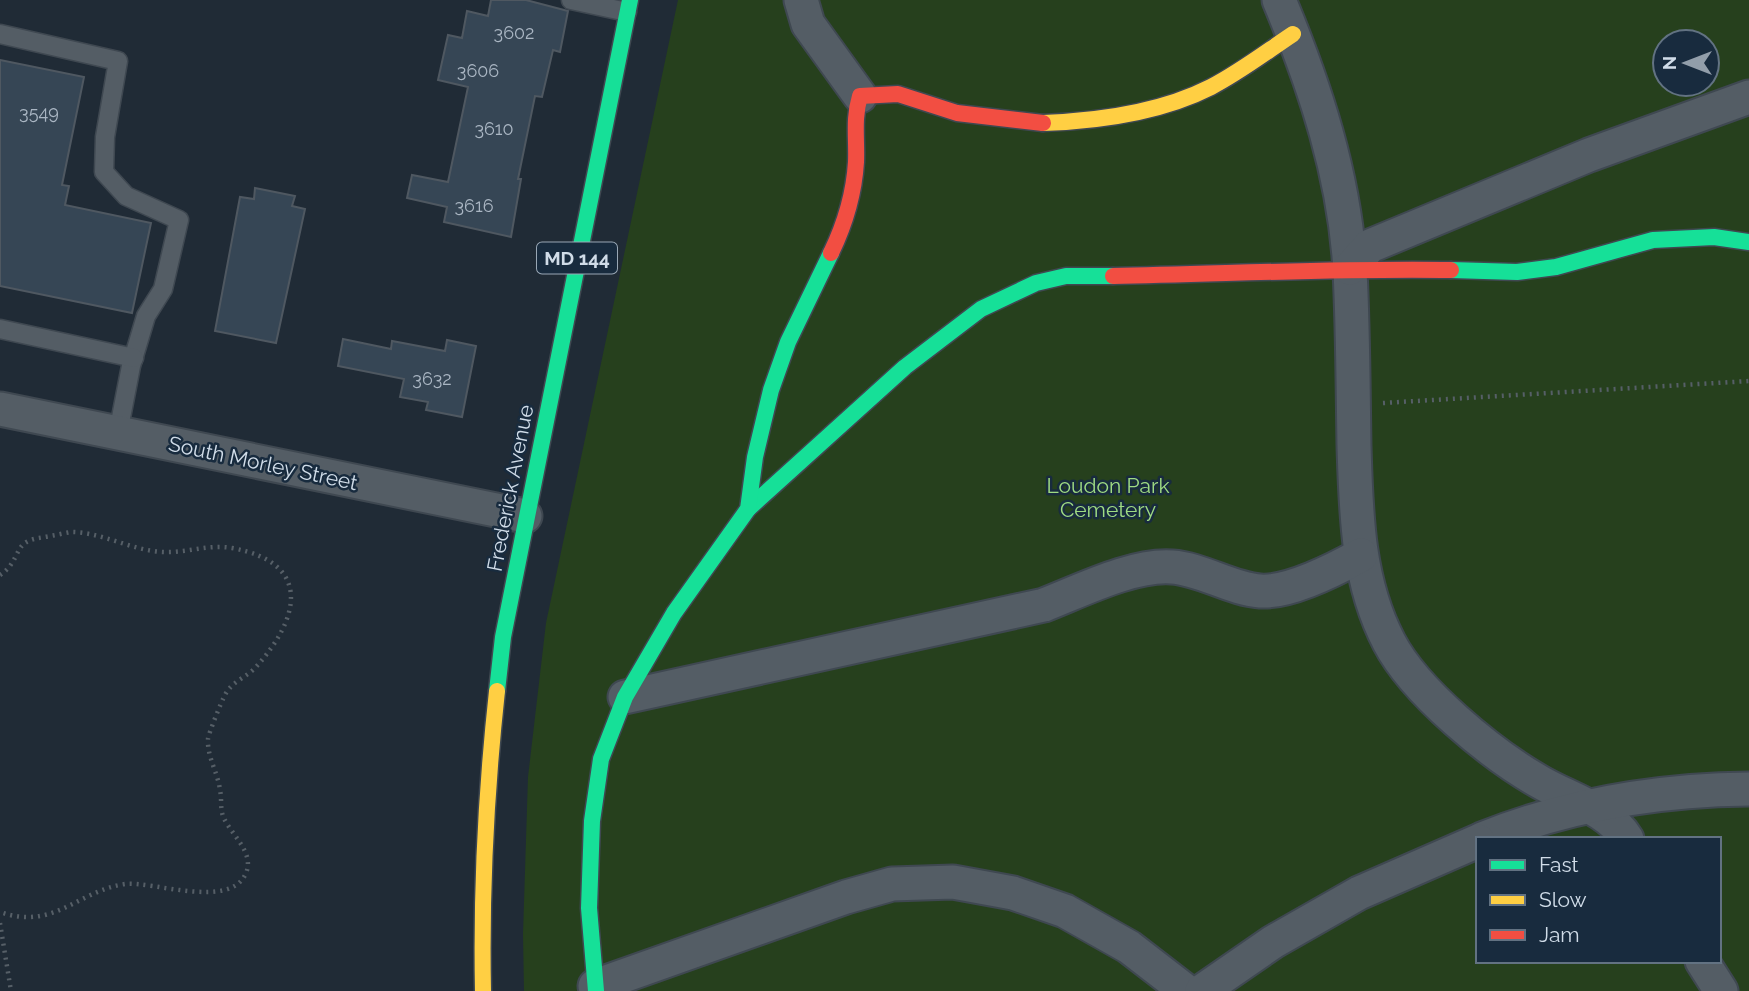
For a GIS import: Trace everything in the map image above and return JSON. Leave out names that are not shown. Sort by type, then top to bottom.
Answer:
[{"type":"street","points":[[801,0],[808,24],[860,96]]},
{"type":"street","points":[[1279,0],[1318,99],[1330,150],[1350,268],[1357,523],[1361,555],[1372,598],[1390,643],[1422,687],[1466,729],[1538,781],[1619,825],[1626,837]]},
{"type":"street","name":"Frederick Avenue","points":[[483,991],[481,900],[487,774],[503,638],[525,516],[629,6]]},
{"type":"street","points":[[860,96],[879,90],[955,113],[1000,120],[1070,122],[1137,111],[1185,99],[1230,75],[1293,34]]},
{"type":"street","points":[[748,509],[755,457],[779,366],[852,201],[856,160],[854,117],[860,96]]},
{"type":"street","points":[[1350,268],[1370,246],[1589,155],[1749,97]]},
{"type":"street","points":[[1186,991],[1129,947],[1065,911],[1013,893],[953,883],[892,884],[846,897],[595,989],[589,908],[592,821],[601,759],[625,698],[674,613],[748,509],[919,355],[974,314],[1016,290],[1042,280],[1066,276],[1263,274],[1350,268],[1517,272],[1556,267],[1653,240],[1714,236],[1749,242]]},
{"type":"street","name":"South Morley Street","points":[[0,409],[525,516]]},
{"type":"street","points":[[625,698],[1044,605],[1098,583],[1141,571],[1171,567],[1261,591],[1324,575],[1361,555]]},
{"type":"street","points":[[1487,837],[1521,823],[1586,805],[1693,790],[1749,789]]},
{"type":"street","points":[[1202,991],[1273,943],[1359,893],[1476,842]]},
{"type":"street","points":[[1703,963],[1721,991]]},
{"type":"lane","points":[[571,0],[629,6]]},
{"type":"lane","points":[[0,34],[118,61],[105,137],[103,172],[126,196],[179,220],[163,289],[146,316],[118,433]]},
{"type":"lane","points":[[0,329],[134,358]]},
{"type":"path","points":[[1353,404],[1749,381]]},
{"type":"path","points":[[0,575],[10,569],[21,545],[33,538],[71,532],[153,551],[232,548],[275,566],[287,577],[292,589],[291,611],[279,634],[254,669],[236,681],[225,695],[208,736],[223,814],[247,857],[246,873],[239,881],[232,886],[197,893],[125,884],[44,916],[14,917],[0,912]]},
{"type":"path","points":[[0,923],[11,991]]},
{"type":"green space","name":"Loudon Park Cemetery","points":[[678,0],[1749,0],[1749,991],[524,991],[528,777],[546,623]]},
{"type":"building","points":[[491,0],[526,0],[568,11],[560,52],[553,50],[542,97],[535,96],[518,179],[521,179],[511,237],[444,222],[447,207],[407,198],[412,175],[448,182],[468,87],[438,80],[448,35],[462,38],[467,11],[488,16]]},
{"type":"building","points":[[0,60],[84,77],[62,185],[69,186],[65,205],[151,223],[132,313],[0,286]]},
{"type":"building","points":[[255,188],[295,196],[292,206],[305,209],[276,343],[215,331],[240,197],[254,199]]},
{"type":"building","points":[[343,339],[391,349],[392,341],[445,351],[447,340],[476,346],[462,417],[426,410],[428,402],[400,397],[404,379],[338,366]]},
{"type":"traffic: fast","points":[[497,691],[503,637],[630,0]]},
{"type":"traffic: fast","points":[[1451,270],[1517,272],[1556,267],[1653,240],[1714,237],[1749,242]]},
{"type":"traffic: fast","points":[[596,991],[589,908],[592,821],[601,759],[625,697],[674,613],[748,509],[755,457],[771,390],[788,342],[831,253]]},
{"type":"traffic: fast","points":[[748,509],[905,367],[981,309],[1036,283],[1066,276],[1113,276]]},
{"type":"traffic: slow","points":[[1043,123],[1108,118],[1191,96],[1222,81],[1293,34]]},
{"type":"traffic: slow","points":[[483,991],[485,841],[497,691]]},
{"type":"traffic: jam","points":[[831,253],[851,198],[860,96],[898,94],[957,113],[1043,123]]},
{"type":"traffic: jam","points":[[1113,276],[1324,270],[1451,270]]}]
